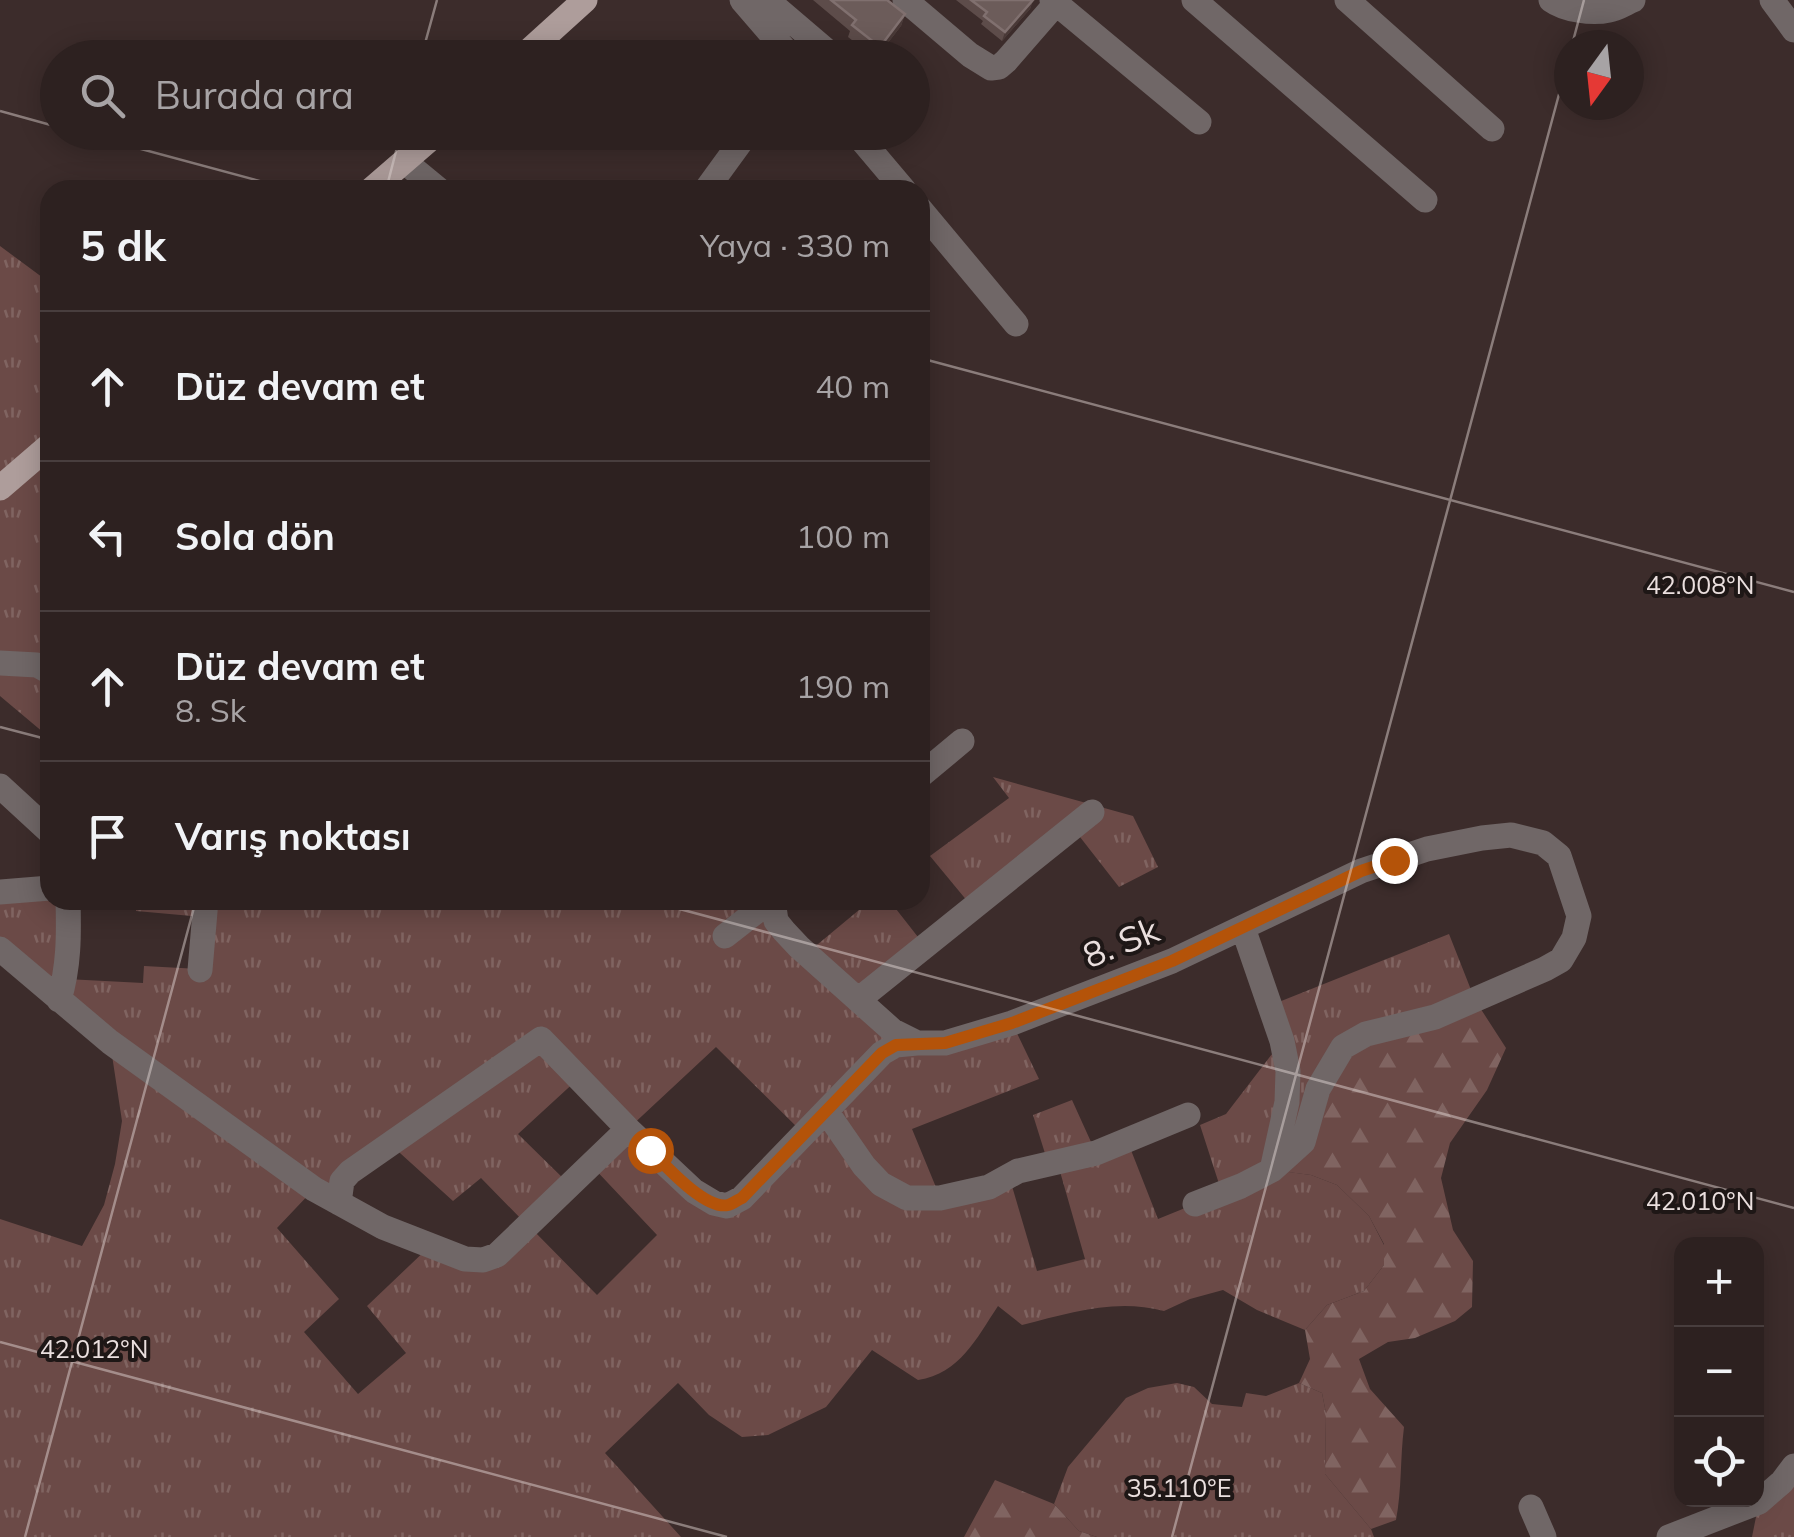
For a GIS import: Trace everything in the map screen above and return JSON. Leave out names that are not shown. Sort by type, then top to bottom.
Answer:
[{"type":"main road","points":[[541,40],[584,0]]},
{"type":"main road","points":[[383,180],[418,150]]},
{"type":"main road","points":[[0,488],[40,454]]},
{"type":"street","points":[[742,0],[776,40]]},
{"type":"street","points":[[767,0],[814,40]]},
{"type":"street","points":[[905,0],[970,56],[991,68],[1006,61],[1056,1],[1199,122]]},
{"type":"street","points":[[1194,0],[1425,200]]},
{"type":"street","points":[[1347,0],[1492,129]]},
{"type":"street","points":[[1550,0],[1560,6],[1608,11],[1634,0]]},
{"type":"street","points":[[1772,0],[1794,30]]},
{"type":"street","points":[[716,180],[736,150]]},
{"type":"street","points":[[871,150],[896,180]]},
{"type":"street","points":[[405,162],[428,180]]},
{"type":"street","points":[[930,221],[1016,324]]},
{"type":"street","points":[[0,663],[40,667]]},
{"type":"street","points":[[930,768],[962,741]]},
{"type":"street","points":[[0,786],[40,823]]},
{"type":"street","points":[[858,1000],[1092,812]]},
{"type":"street","name":"8. Sk","points":[[628,1129],[694,1191],[727,1206],[742,1198],[882,1053],[896,1045],[945,1043],[1012,1023],[1172,961],[1361,871],[1427,849],[1511,835],[1543,843],[1559,856],[1580,916],[1574,938],[1561,960],[1435,1016],[1366,1034],[1344,1046],[1318,1089],[1303,1142],[1272,1170]]},
{"type":"street","points":[[0,892],[40,889]]},
{"type":"street","points":[[59,1000],[66,979],[68,910]]},
{"type":"street","points":[[200,970],[205,910]]},
{"type":"street","points":[[725,936],[759,910]]},
{"type":"street","points":[[774,910],[784,932],[893,1032],[917,1044]]},
{"type":"street","points":[[1196,1204],[1272,1170],[1287,1102],[1288,1071],[1282,1041],[1243,928]]},
{"type":"street","points":[[0,949],[122,1051],[314,1190],[339,1204],[383,1227],[465,1259],[483,1260],[497,1255],[628,1129],[541,1039],[350,1172],[342,1181],[339,1204]]},
{"type":"street","points":[[826,1110],[864,1166],[881,1184],[907,1198],[940,1198],[989,1187],[1018,1171],[1096,1153],[1188,1114]]},
{"type":"street","points":[[1670,1537],[1758,1502],[1794,1466]]},
{"type":"street","points":[[1530,1507],[1544,1537]]},
{"type":"green space","points":[[0,246],[40,276],[40,730],[0,696]]},
{"type":"green space","points":[[993,777],[1133,816],[1158,867],[1119,887],[1073,828],[973,908],[930,856],[1009,798]]},
{"type":"green space","points":[[0,892],[40,898],[40,910],[68,910],[66,979],[143,983],[144,966],[199,969],[203,917],[136,910],[779,910],[806,954],[859,910],[897,910],[925,946],[858,999],[917,1043],[1012,1023],[1039,1079],[912,1129],[940,1197],[1009,1176],[1037,1271],[1085,1259],[1057,1161],[1048,1163],[1033,1115],[1072,1100],[1096,1153],[1127,1140],[1158,1219],[1222,1193],[1200,1125],[1226,1114],[1282,1041],[1269,1006],[1449,934],[1475,1000],[1274,1170],[1311,1175],[1337,1185],[1369,1216],[1384,1245],[1384,1265],[1364,1291],[1327,1305],[1305,1330],[1257,1310],[1223,1290],[1164,1311],[1110,1307],[1022,1325],[998,1306],[965,1353],[945,1370],[918,1380],[872,1350],[826,1407],[768,1435],[742,1437],[709,1415],[678,1383],[605,1453],[681,1537],[0,1537],[0,1219],[82,1246],[104,1205],[122,1121],[110,1042],[0,949]],"holes":[[[716,1047],[804,1134],[727,1206],[628,1129]],[[579,1078],[627,1129],[591,1165],[657,1235],[597,1295],[528,1225],[570,1185],[518,1134]],[[390,1144],[453,1201],[481,1178],[527,1225],[465,1259],[430,1246],[367,1306],[406,1353],[358,1394],[304,1332],[339,1299],[277,1228],[313,1190],[342,1181]]]},
{"type":"green space","points":[[1475,1000],[1506,1048],[1487,1090],[1450,1143],[1441,1178],[1453,1230],[1473,1261],[1472,1307],[1455,1321],[1415,1338],[1388,1342],[1359,1359],[1370,1389],[1404,1427],[1396,1520],[1371,1529],[1325,1474],[1326,1413],[1322,1393],[1299,1383],[1310,1359],[1305,1330],[1327,1305],[1364,1291],[1384,1265],[1384,1244],[1369,1216],[1337,1185],[1311,1175],[1272,1170],[1343,1047]]},
{"type":"green space","points":[[1177,1383],[1194,1387],[1212,1404],[1242,1407],[1246,1393],[1266,1396],[1299,1383],[1322,1393],[1326,1413],[1325,1474],[1374,1537],[1097,1537],[1079,1531],[1054,1504],[1068,1467],[1126,1398],[1148,1388]]},
{"type":"green space","points":[[995,1480],[1054,1504],[1079,1531],[1097,1537],[964,1537]]},
{"type":"green space","points":[[1794,1482],[1794,1537],[1752,1537],[1758,1507],[1764,1507],[1764,1499]]},
{"type":"building","points":[[831,0],[887,0],[905,14],[885,40],[871,40],[852,25],[856,20]]},
{"type":"building","points":[[971,0],[1033,0],[1005,32]]},
{"type":"route","points":[[650,1150],[694,1191],[727,1206],[742,1198],[882,1053],[896,1045],[945,1043],[1012,1023],[1172,961],[1361,871],[1394,860]]}]
